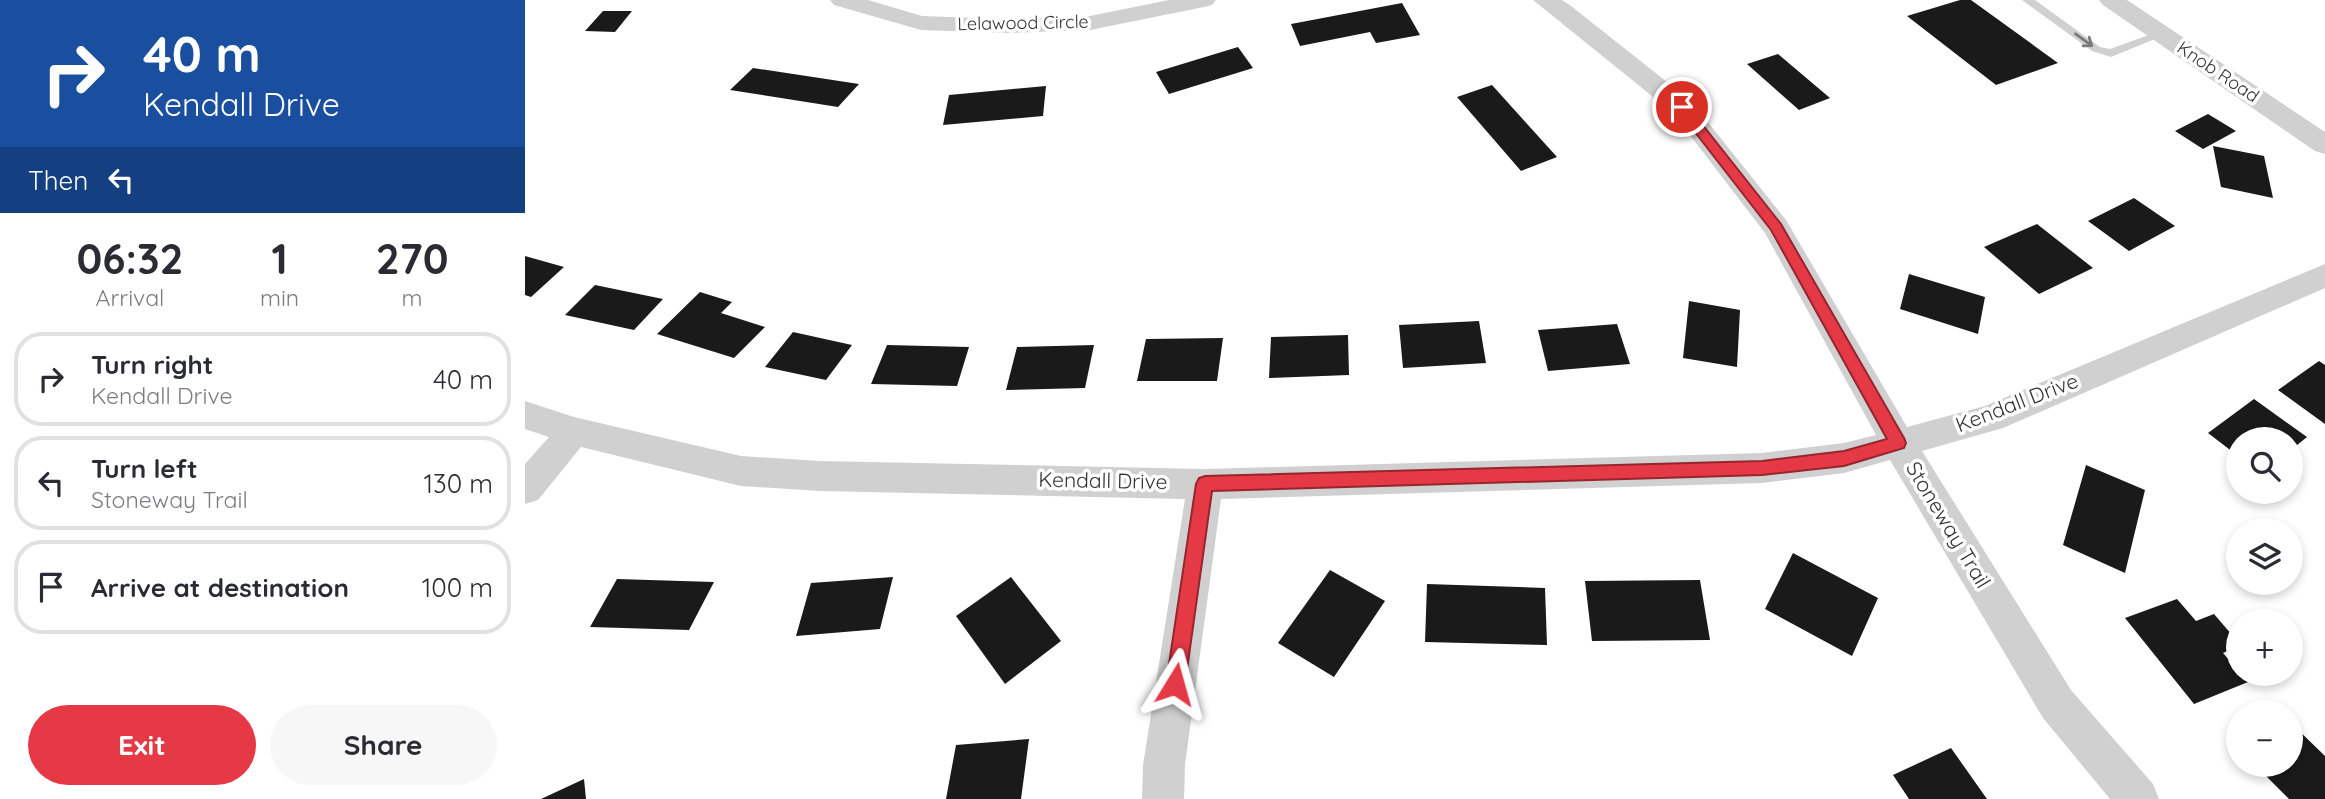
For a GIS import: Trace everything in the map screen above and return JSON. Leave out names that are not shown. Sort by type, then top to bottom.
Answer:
[{"type":"street","name":"Lelawood Circle","points":[[842,0],[921,23],[1008,26],[1090,23],[1204,0]]},
{"type":"street","name":"Stoneway Trail","points":[[1545,0],[1563,11],[1682,107],[1776,227],[1898,443],[2057,704],[2138,799]]},
{"type":"street","name":"Knob Road","points":[[2111,0],[2325,145]]},
{"type":"street","name":"Kendall Drive","points":[[525,415],[574,431],[741,471],[820,476],[1205,484],[1762,468],[1844,458],[1991,418],[2325,275]]},
{"type":"street","points":[[525,489],[574,431]]},
{"type":"street","points":[[1163,799],[1164,765],[1205,484]]},
{"type":"lane","points":[[2028,0],[2096,49],[2111,53],[2161,34]]},
{"type":"building","points":[[1960,0],[1971,0],[2058,63],[1996,85],[1907,16]]},
{"type":"building","points":[[1402,3],[1420,35],[1376,43],[1370,32],[1300,46],[1291,24]]},
{"type":"building","points":[[603,11],[632,11],[615,32],[585,31]]},
{"type":"building","points":[[1238,47],[1253,68],[1169,94],[1156,72]]},
{"type":"building","points":[[1778,54],[1830,98],[1799,110],[1747,64]]},
{"type":"building","points":[[753,68],[859,84],[838,107],[730,90]]},
{"type":"building","points":[[1492,85],[1557,157],[1521,171],[1457,97]]},
{"type":"building","points":[[1046,86],[1043,116],[943,125],[949,95]]},
{"type":"building","points":[[2208,114],[2236,131],[2203,149],[2175,131]]},
{"type":"building","points":[[2213,146],[2264,156],[2273,198],[2221,187]]},
{"type":"building","points":[[2134,198],[2175,226],[2129,251],[2088,221]]},
{"type":"building","points":[[2037,224],[2093,268],[2039,294],[1984,247]]},
{"type":"building","points":[[525,256],[564,267],[531,297],[525,295]]},
{"type":"building","points":[[1909,274],[1985,297],[1978,334],[1900,309]]},
{"type":"building","points":[[595,285],[663,299],[634,330],[565,315]]},
{"type":"building","points":[[700,292],[732,302],[721,313],[765,327],[734,358],[657,334]]},
{"type":"building","points":[[1689,301],[1740,310],[1737,367],[1683,358]]},
{"type":"building","points":[[1479,321],[1486,363],[1403,368],[1399,325]]},
{"type":"building","points":[[1617,324],[1630,364],[1548,371],[1538,330]]},
{"type":"building","points":[[793,332],[852,345],[826,380],[765,367]]},
{"type":"building","points":[[1348,335],[1349,375],[1269,378],[1271,337]]},
{"type":"building","points":[[1223,338],[1217,381],[1137,381],[1146,339]]},
{"type":"building","points":[[887,345],[969,347],[957,386],[871,384]]},
{"type":"building","points":[[1094,345],[1085,388],[1006,390],[1017,347]]},
{"type":"building","points":[[2319,361],[2325,365],[2325,424],[2278,390]]},
{"type":"building","points":[[2254,399],[2293,427],[2226,427],[2226,447],[2208,433]]},
{"type":"building","points":[[2086,465],[2145,490],[2125,573],[2063,545]]},
{"type":"building","points":[[1793,553],[1878,598],[1852,656],[1765,609]]},
{"type":"building","points":[[1330,570],[1385,601],[1334,677],[1278,643]]},
{"type":"building","points":[[893,577],[880,629],[796,636],[811,583]]},
{"type":"building","points":[[1011,577],[1061,641],[1005,684],[956,616]]},
{"type":"building","points":[[617,579],[714,582],[689,630],[590,627]]},
{"type":"building","points":[[1700,580],[1710,640],[1592,641],[1585,581]]},
{"type":"building","points":[[1427,584],[1545,588],[1547,645],[1425,642]]},
{"type":"building","points":[[2177,599],[2196,621],[2214,614],[2226,628],[2226,652],[2223,653],[2226,656],[2226,686],[2238,686],[2194,704],[2125,618]]},
{"type":"building","points":[[2303,735],[2325,756],[2325,799],[2289,799],[2267,777],[2303,777]]},
{"type":"building","points":[[1029,739],[1021,799],[946,799],[956,745]]},
{"type":"building","points":[[1951,748],[1987,799],[1909,799],[1893,775]]},
{"type":"building","points":[[584,779],[586,799],[541,799]]},
{"type":"route","points":[[1175,684],[1205,484],[1762,468],[1844,458],[1898,443],[1776,227],[1682,107]]}]
